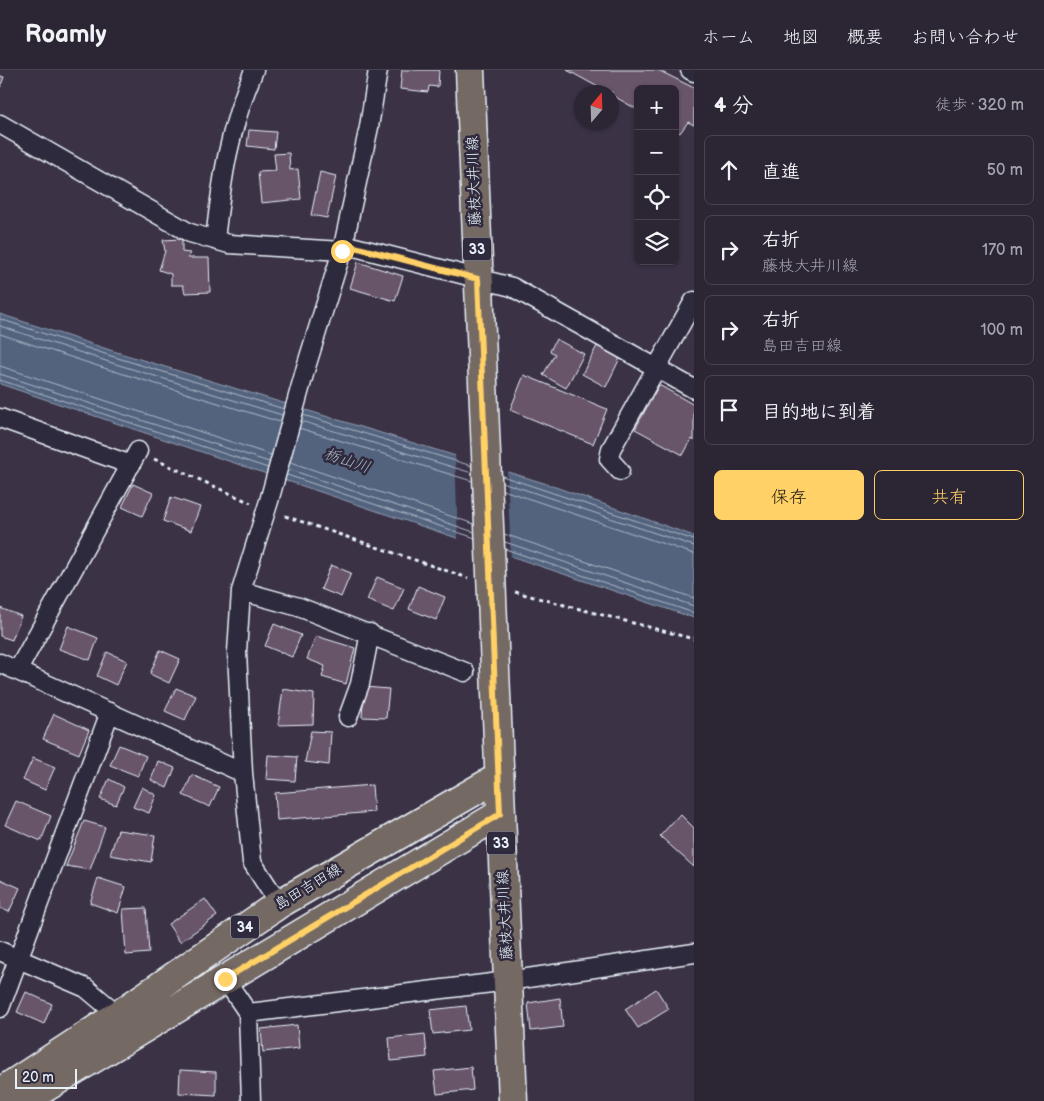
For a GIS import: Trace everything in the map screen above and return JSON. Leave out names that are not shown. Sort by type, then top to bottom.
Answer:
[{"type":"main road","name":"藤枝大井川線","points":[[470,70],[513,1101]]},
{"type":"main road","name":"島田吉田線","points":[[0,1092],[118,1015],[279,904],[498,776]]},
{"type":"main road","name":"34","points":[[23,1101],[500,814]]},
{"type":"street","points":[[215,240],[223,170],[231,134],[254,70]]},
{"type":"street","points":[[279,904],[252,862],[243,773],[237,652],[241,591],[343,247],[369,127],[378,70]]},
{"type":"street","points":[[690,70],[694,72]]},
{"type":"street","points":[[0,124],[190,233],[229,244],[343,247],[512,286],[694,389]]},
{"type":"street","points":[[620,471],[609,459],[611,449],[694,301]]},
{"type":"street","points":[[0,418],[134,458],[18,670]]},
{"type":"street","points":[[241,591],[299,607],[370,633],[465,672]]},
{"type":"street","points":[[348,717],[360,684],[370,633]]},
{"type":"street","points":[[0,663],[243,773]]},
{"type":"street","points":[[0,1008],[110,712]]},
{"type":"street","points":[[0,951],[86,988],[118,1015]]},
{"type":"street","points":[[248,1013],[508,981],[694,953]]},
{"type":"street","points":[[225,979],[248,1013],[251,1101]]},
{"type":"path","points":[[268,505],[490,580],[694,639]]},
{"type":"water","name":"栃山川","points":[[0,314],[110,350],[544,483],[694,536],[694,618],[0,384]]},
{"type":"pier","points":[[455,453],[507,469],[511,559],[458,541]]},
{"type":"building","points":[[402,70],[439,70],[438,87],[429,86],[428,92],[400,89]]},
{"type":"building","points":[[567,70],[658,70],[694,88],[694,125],[688,122],[679,133],[679,85],[634,85],[634,108],[619,99],[619,85],[594,85]]},
{"type":"building","points":[[0,76],[4,77],[0,88]]},
{"type":"building","points":[[249,130],[276,132],[274,149],[247,146]]},
{"type":"building","points":[[289,153],[290,170],[298,169],[301,199],[261,203],[258,172],[276,171],[274,154]]},
{"type":"building","points":[[320,172],[336,176],[327,218],[311,215]]},
{"type":"building","points":[[182,239],[182,252],[190,253],[188,258],[209,258],[210,292],[185,293],[183,285],[171,285],[171,274],[159,270],[165,251],[163,240]]},
{"type":"building","points":[[358,262],[403,276],[395,301],[350,288]]},
{"type":"building","points":[[556,339],[584,354],[566,388],[543,375],[555,354],[550,351]]},
{"type":"building","points":[[597,346],[620,358],[606,387],[582,374]]},
{"type":"building","points":[[524,375],[607,409],[593,444],[510,410]]},
{"type":"building","points":[[659,385],[694,405],[694,441],[692,439],[683,455],[635,429]]},
{"type":"building","points":[[133,484],[153,493],[142,516],[122,507]]},
{"type":"building","points":[[171,497],[200,507],[191,531],[163,521]]},
{"type":"building","points":[[331,565],[351,573],[341,597],[321,589]]},
{"type":"building","points":[[377,577],[404,588],[394,611],[367,600]]},
{"type":"building","points":[[418,586],[445,597],[436,620],[409,609]]},
{"type":"building","points":[[0,608],[21,616],[12,640],[0,636]]},
{"type":"building","points":[[274,624],[301,635],[292,657],[265,646]]},
{"type":"building","points":[[68,626],[98,638],[90,660],[59,649]]},
{"type":"building","points":[[316,636],[355,648],[346,684],[322,677],[325,666],[307,659]]},
{"type":"building","points":[[160,650],[180,659],[169,683],[150,674]]},
{"type":"building","points":[[107,652],[127,661],[116,685],[97,676]]},
{"type":"building","points":[[364,687],[389,689],[386,718],[362,717]]},
{"type":"building","points":[[176,688],[196,696],[185,720],[165,711]]},
{"type":"building","points":[[283,689],[314,694],[313,724],[278,725]]},
{"type":"building","points":[[54,714],[89,730],[79,754],[43,739]]},
{"type":"building","points":[[311,731],[331,732],[329,765],[305,762]]},
{"type":"building","points":[[119,745],[146,756],[138,776],[110,765]]},
{"type":"building","points":[[268,755],[297,757],[295,781],[266,779]]},
{"type":"building","points":[[33,758],[55,767],[45,790],[23,780]]},
{"type":"building","points":[[158,761],[175,768],[167,788],[151,780]]},
{"type":"building","points":[[192,775],[219,787],[210,807],[183,795]]},
{"type":"building","points":[[109,779],[124,787],[116,805],[100,799]]},
{"type":"building","points":[[372,785],[374,812],[277,820],[275,793]]},
{"type":"building","points":[[142,787],[156,795],[149,813],[133,807]]},
{"type":"building","points":[[16,801],[51,816],[41,841],[5,825]]},
{"type":"building","points":[[680,814],[694,828],[694,867],[660,836]]},
{"type":"building","points":[[84,821],[105,827],[90,870],[66,866]]},
{"type":"building","points":[[118,830],[155,835],[151,862],[110,855]]},
{"type":"building","points":[[98,878],[126,887],[118,913],[90,903]]},
{"type":"building","points":[[0,879],[20,888],[9,912],[0,908]]},
{"type":"building","points":[[205,899],[217,916],[180,942],[168,924]]},
{"type":"building","points":[[146,908],[149,953],[126,955],[123,909]]},
{"type":"building","points":[[656,989],[669,1009],[638,1028],[625,1009]]},
{"type":"building","points":[[26,992],[52,1004],[44,1024],[17,1012]]},
{"type":"building","points":[[560,998],[563,1027],[531,1031],[528,1003]]},
{"type":"building","points":[[466,1006],[469,1030],[433,1034],[430,1010]]},
{"type":"building","points":[[297,1025],[299,1048],[263,1052],[261,1029]]},
{"type":"building","points":[[425,1034],[427,1057],[391,1061],[389,1038]]},
{"type":"building","points":[[471,1067],[473,1090],[437,1094],[434,1071]]},
{"type":"building","points":[[180,1070],[216,1072],[216,1095],[179,1093]]},
{"type":"route","points":[[225,979],[500,814],[478,279],[343,244],[342,251]]}]
